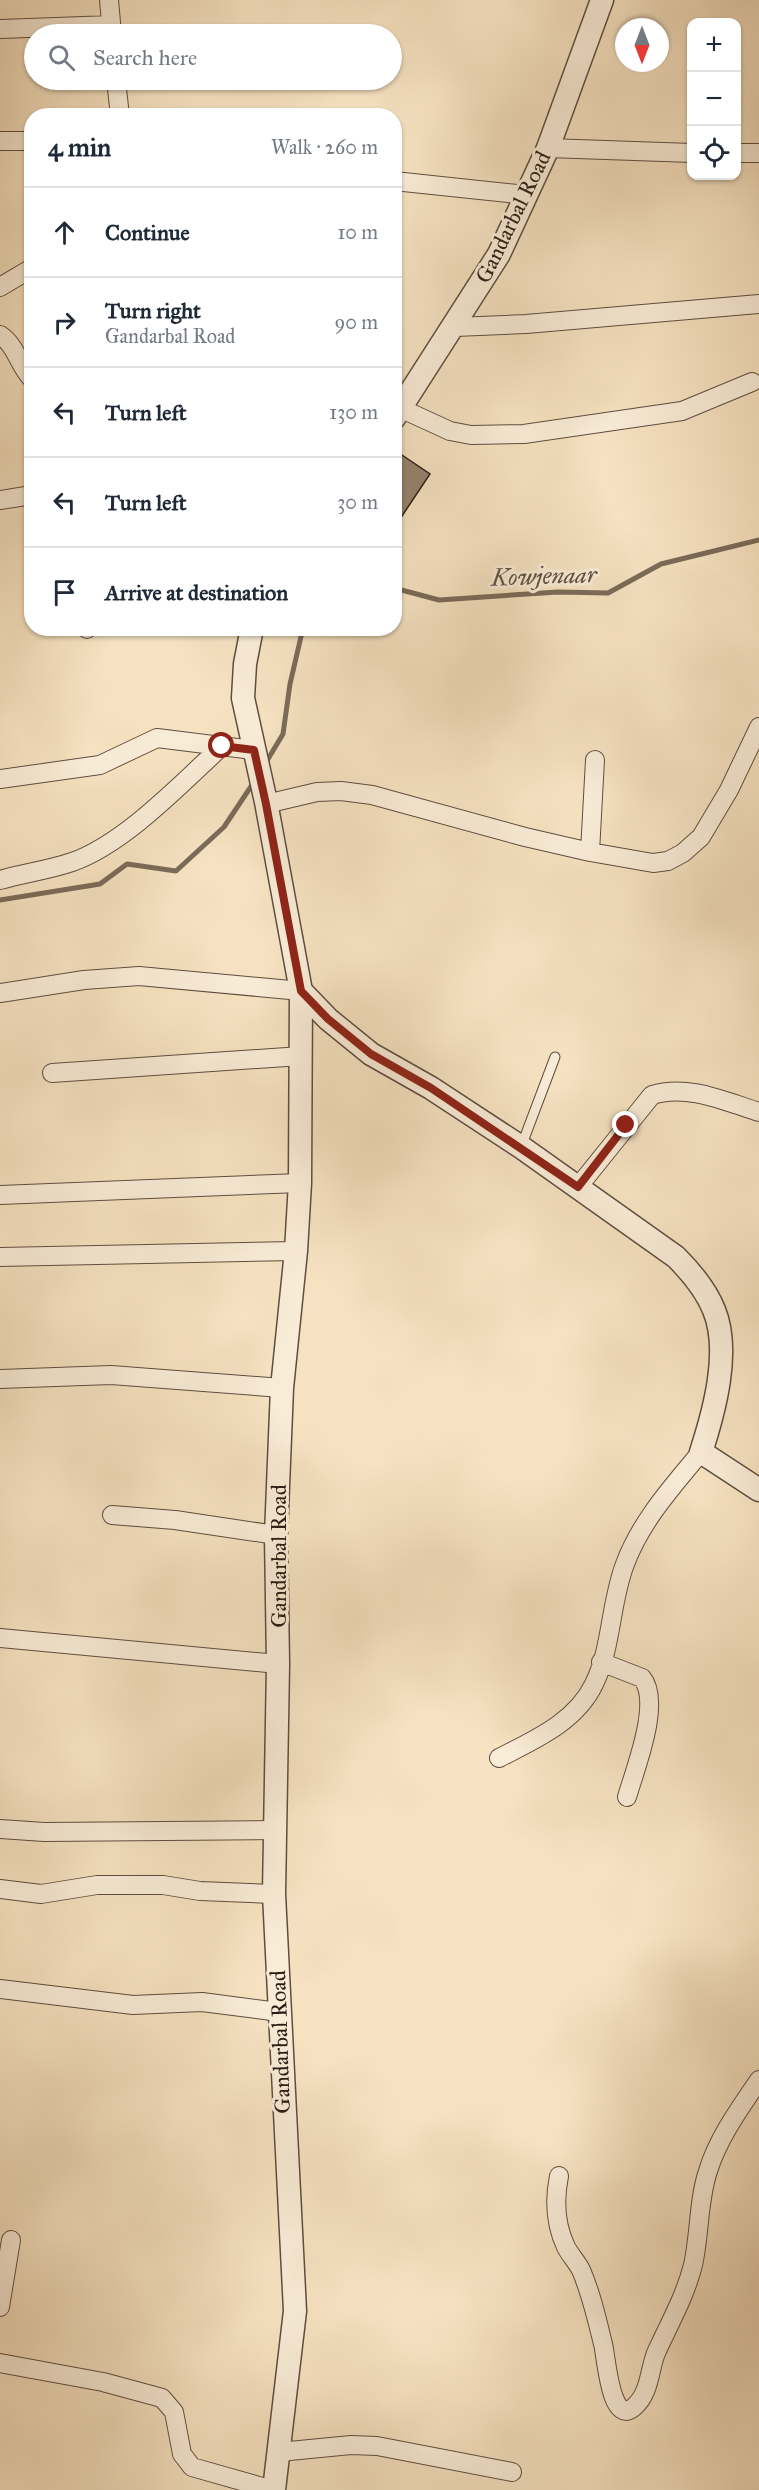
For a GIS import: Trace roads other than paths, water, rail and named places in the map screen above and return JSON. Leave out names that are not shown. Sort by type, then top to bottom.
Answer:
[{"type":"street","points":[[109,0],[111,24]]},
{"type":"street","name":"Gandarbal Road","points":[[402,408],[500,254],[548,148],[602,0]]},
{"type":"street","points":[[0,28],[24,28]]},
{"type":"street","points":[[117,90],[119,108]]},
{"type":"street","points":[[0,141],[24,141]]},
{"type":"street","points":[[548,148],[687,153]]},
{"type":"street","points":[[741,153],[759,153]]},
{"type":"street","points":[[402,182],[526,195]]},
{"type":"street","points":[[0,287],[24,273]]},
{"type":"street","points":[[455,327],[526,324],[759,304]]},
{"type":"street","points":[[0,335],[12,347],[24,371]]},
{"type":"street","points":[[402,415],[450,431],[471,435],[524,434],[682,411],[752,382]]},
{"type":"street","points":[[0,500],[24,496]]},
{"type":"street","name":"Gandarbal Road","points":[[250,636],[245,664],[243,698],[266,803],[301,991],[300,1183],[296,1251],[282,1388],[276,1535],[278,1665],[274,1894],[295,2311],[274,2490]]},
{"type":"street","points":[[266,803],[317,792],[340,791],[372,795],[590,852],[653,863],[668,861],[683,853],[700,837],[729,790],[759,727]]},
{"type":"street","points":[[0,779],[100,765],[157,738],[254,751]]},
{"type":"street","points":[[0,880],[74,862],[92,852],[164,800],[222,746]]},
{"type":"street","points":[[590,852],[595,760]]},
{"type":"street","points":[[0,993],[84,980],[139,976],[301,991],[328,1019],[371,1054],[431,1088],[521,1147],[676,1257],[693,1274],[714,1310],[719,1332],[718,1388],[715,1410],[701,1452],[650,1514],[639,1534],[619,1583],[594,1684],[579,1705],[544,1736],[499,1758]]},
{"type":"street","points":[[52,1073],[301,1056]]},
{"type":"street","points":[[578,1187],[652,1095],[678,1090],[697,1093],[759,1112]]},
{"type":"street","points":[[0,1195],[300,1183]]},
{"type":"street","points":[[0,1257],[296,1251]]},
{"type":"street","points":[[0,1379],[111,1374],[282,1388]]},
{"type":"street","points":[[701,1452],[759,1490]]},
{"type":"street","points":[[112,1515],[175,1520],[276,1535]]},
{"type":"street","points":[[0,1638],[278,1665]]},
{"type":"street","points":[[601,1662],[642,1678],[650,1692],[641,1749],[627,1797]]},
{"type":"street","points":[[0,1829],[44,1832],[275,1830]]},
{"type":"street","points":[[0,1889],[41,1894],[97,1886],[163,1885],[200,1892],[274,1894]]},
{"type":"street","points":[[0,1989],[133,2005],[202,2002],[279,2012]]},
{"type":"street","points":[[559,2176],[556,2207],[561,2234],[587,2284],[604,2346],[606,2370],[616,2403],[620,2408],[629,2410],[633,2408],[647,2387],[656,2353],[681,2302],[693,2264],[707,2172],[733,2120],[759,2080]]},
{"type":"street","points":[[0,2307],[11,2240]]},
{"type":"street","points":[[0,2363],[103,2382],[162,2398],[174,2412],[182,2454],[192,2467],[274,2490]]},
{"type":"street","points":[[279,2452],[351,2445],[376,2446],[512,2472]]},
{"type":"lane","points":[[521,1147],[555,1057]]},
{"type":"waterway","name":"Kowjenaar","points":[[402,590],[439,600],[558,592],[608,593],[661,564],[759,540]]},
{"type":"waterway","name":"Kowjenaar","points":[[265,764],[283,734],[290,684],[301,636]]},
{"type":"waterway","name":"Kowjenaar","points":[[0,900],[100,884],[127,864],[176,871],[224,827],[254,782]]}]
